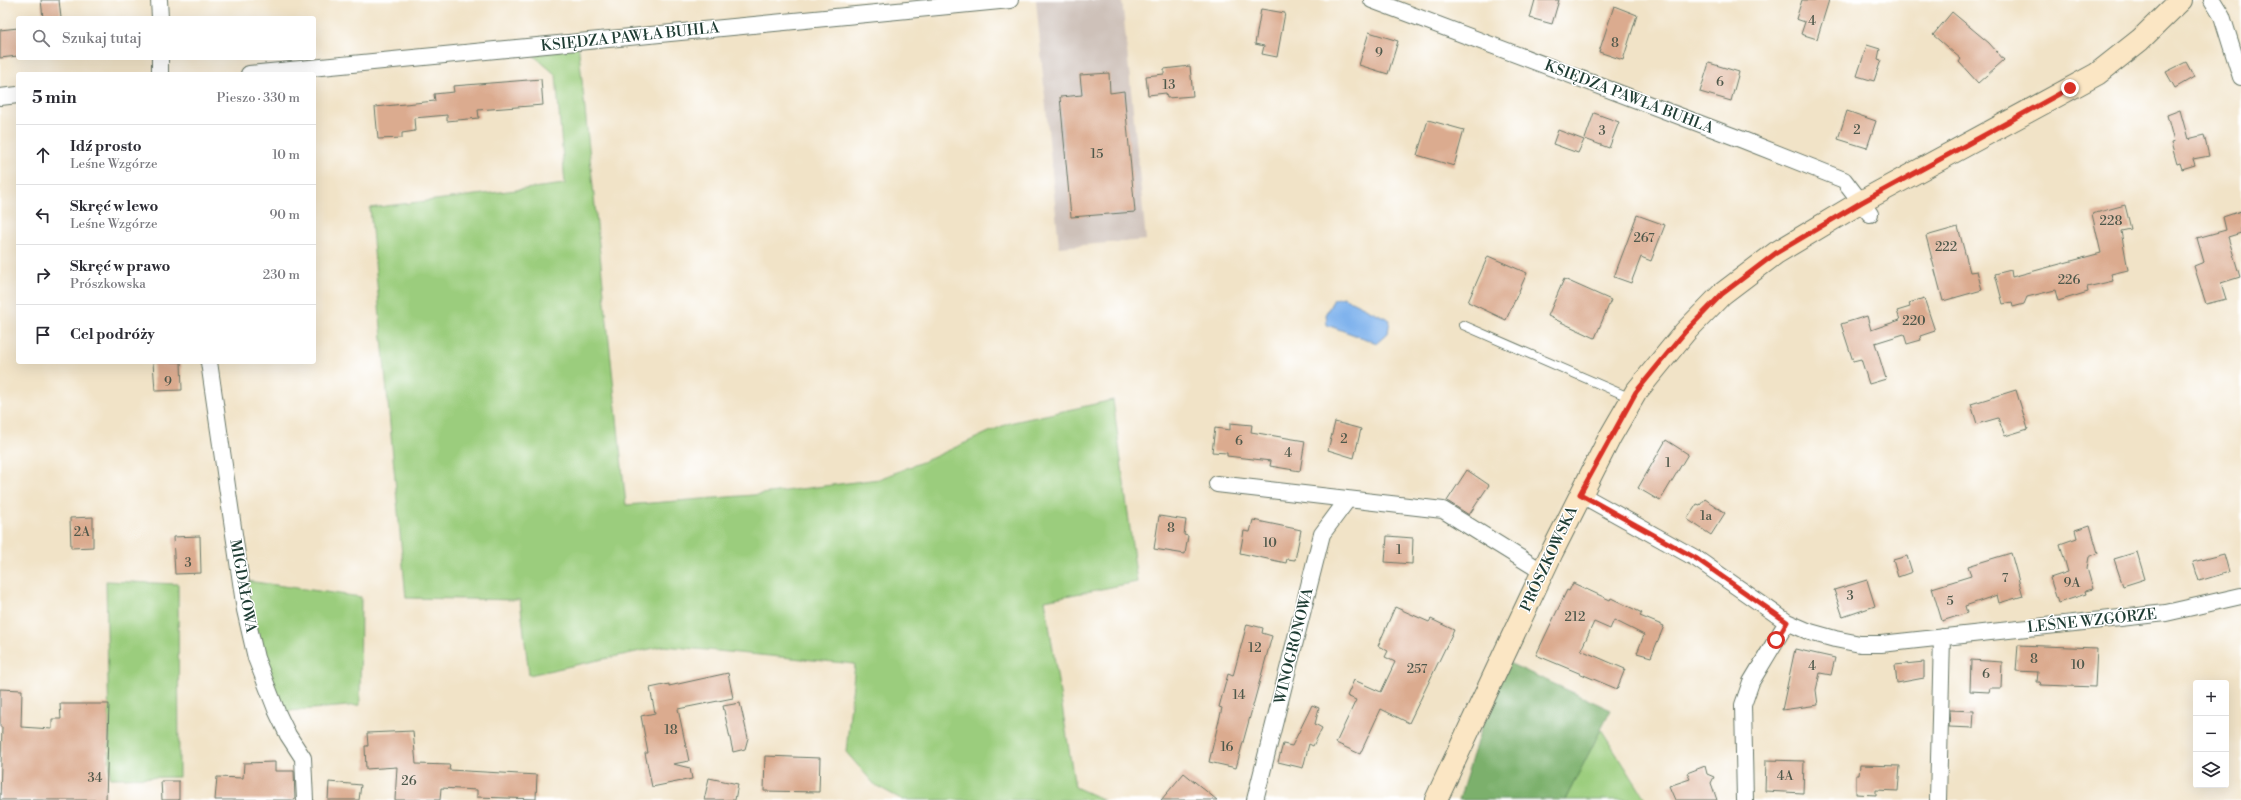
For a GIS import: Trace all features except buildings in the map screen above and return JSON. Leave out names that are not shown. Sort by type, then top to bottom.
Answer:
[{"type":"main road","name":"PRÓSZKOWSKA","points":[[1436,800],[1580,494],[1632,399],[1685,332],[1722,294],[1776,253],[1866,208],[2097,74],[2140,40],[2181,0]]},
{"type":"street","points":[[159,0],[160,16]]},
{"type":"street","name":"KSIĘDZA PAWŁA BUHLA","points":[[270,72],[1010,0]]},
{"type":"street","name":"KSIĘDZA PAWŁA BUHLA","points":[[1372,0],[1743,140],[1844,180],[1866,208]]},
{"type":"street","points":[[2212,0],[2222,16],[2241,77]]},
{"type":"street","points":[[160,60],[160,72]]},
{"type":"street","points":[[0,97],[16,95]]},
{"type":"street","name":"MIGDAŁOWA","points":[[209,364],[245,610],[256,658],[277,712],[288,735],[303,758],[305,800]]},
{"type":"street","points":[[1217,484],[1443,510],[1543,572]]},
{"type":"street","name":"LEŚNE WZGÓRZE","points":[[1580,494],[1697,559],[1787,622],[1810,632],[1860,644],[1881,644],[2166,613],[2241,596]]},
{"type":"street","name":"WINOGRONOWA","points":[[1255,800],[1322,534],[1348,499]]},
{"type":"street","points":[[1745,800],[1743,705],[1751,682],[1787,622]]},
{"type":"street","points":[[1938,800],[1942,637]]},
{"type":"lane","points":[[1463,325],[1632,399]]},
{"type":"shaded area","points":[[1036,0],[1122,0],[1146,240],[1059,247]]},
{"type":"green space","points":[[578,42],[626,505],[753,495],[879,479],[932,458],[1009,423],[1113,400],[1137,582],[1045,600],[1075,787],[1104,800],[903,800],[875,785],[846,752],[855,664],[664,646],[529,675],[520,600],[406,598],[370,208],[565,184],[556,75],[524,47]]},
{"type":"green space","points":[[240,580],[361,597],[360,705],[277,712]]},
{"type":"green space","points":[[106,581],[178,584],[179,777],[110,778]]},
{"type":"green space","points":[[1502,660],[1611,710],[1565,800],[1459,800]]},
{"type":"green space","points":[[1601,729],[1646,800],[1565,800]]},
{"type":"water","points":[[1343,297],[1390,320],[1388,333],[1377,343],[1327,325],[1326,313],[1334,299]]},
{"type":"route","points":[[1776,640],[1787,622],[1697,559],[1580,494],[1610,437],[1636,392],[1685,332],[1722,294],[1776,253],[1862,202],[2070,88]]}]
